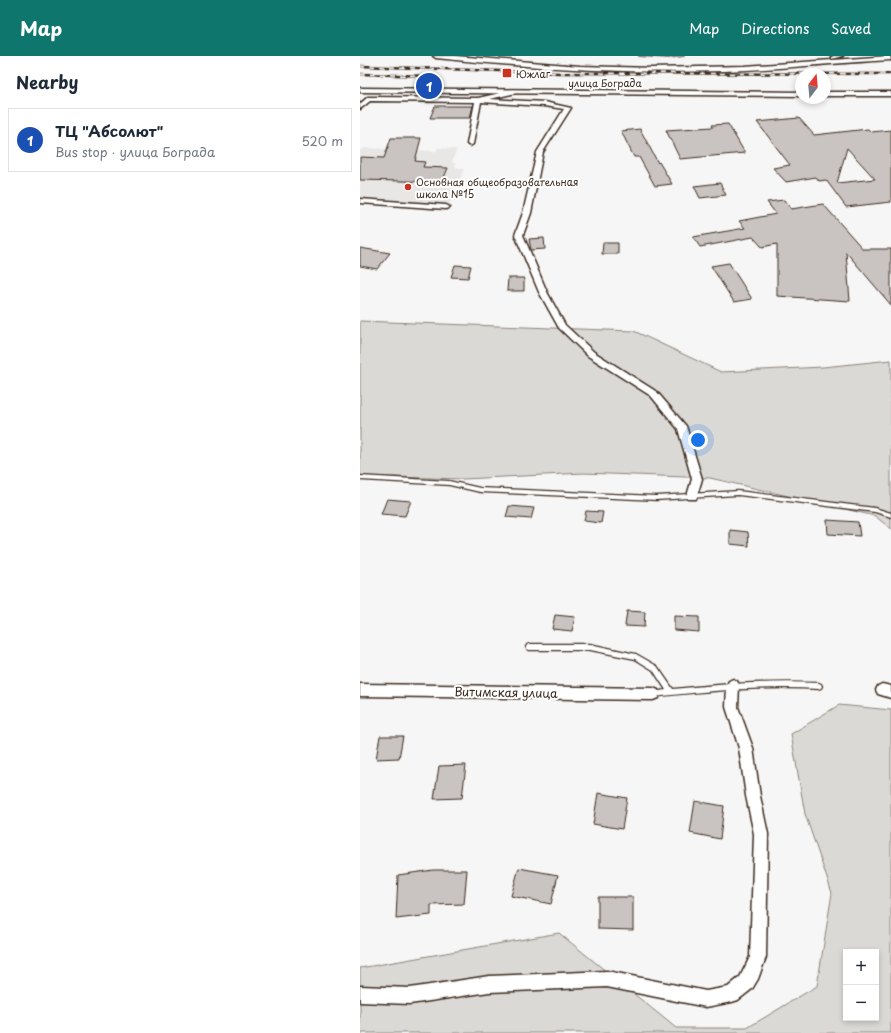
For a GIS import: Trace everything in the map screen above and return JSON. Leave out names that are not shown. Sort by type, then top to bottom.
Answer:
[{"type":"main road","name":"улица Бограда","points":[[360,90],[795,94]]},
{"type":"main road","points":[[831,94],[891,94]]},
{"type":"street","points":[[436,56],[559,68],[638,69],[723,69],[891,58]]},
{"type":"street","points":[[833,58],[840,56]]},
{"type":"street","points":[[478,100],[514,92]]},
{"type":"street","points":[[360,95],[368,99],[478,100],[544,104],[568,108],[540,152],[526,213],[519,235],[543,292],[562,326],[591,354],[654,394],[684,428],[697,479],[692,496]]},
{"type":"street","points":[[360,107],[368,99]]},
{"type":"street","points":[[470,144],[478,100]]},
{"type":"street","points":[[360,201],[446,207]]},
{"type":"street","points":[[360,994],[410,996],[489,984],[607,978],[706,999],[732,994],[746,983],[752,973],[758,957],[761,834],[752,796],[746,748],[732,707],[733,685]]},
{"type":"street","name":"Витимская улица","points":[[360,690],[653,694]]},
{"type":"lane","points":[[360,478],[449,483],[480,490],[656,498],[738,492],[875,510],[891,515]]},
{"type":"lane","points":[[529,647],[590,647],[636,657],[655,668],[671,692]]},
{"type":"lane","points":[[653,694],[733,685],[786,684],[819,686]]},
{"type":"shaded area","name":"Основная общеобразовательная школа №15","points":[[366,148],[436,151],[438,148],[457,149],[452,162],[456,164],[455,167],[464,169],[449,207],[360,200],[360,150]]},
{"type":"shaded area","points":[[360,321],[634,331],[721,372],[823,367],[891,360],[891,529],[875,516],[710,478],[584,473],[463,479],[360,476]]},
{"type":"shaded area","points":[[839,705],[891,710],[891,1033],[360,1033],[360,968],[559,933],[676,1028],[747,1028],[817,986],[832,893],[805,814],[791,734]]},
{"type":"building","points":[[435,106],[473,106],[470,118],[430,118]]},
{"type":"building","points":[[799,118],[814,135],[868,129],[871,132],[891,130],[891,202],[846,207],[826,180],[819,181],[816,177],[786,182],[773,168],[790,165],[757,122]],"holes":[[[847,148],[875,179],[837,183]]]},
{"type":"building","points":[[728,124],[745,153],[680,159],[666,130],[713,127],[712,125]]},
{"type":"building","points":[[640,129],[658,163],[659,162],[672,184],[655,186],[639,157],[634,157],[621,131]]},
{"type":"building","points":[[391,138],[421,138],[415,161],[425,162],[423,167],[448,168],[442,182],[360,180],[360,157],[384,158]]},
{"type":"building","points":[[720,183],[726,195],[700,198],[694,186]]},
{"type":"building","points":[[784,200],[791,209],[823,204],[863,249],[891,249],[891,305],[846,252],[850,301],[777,296],[777,244],[762,247],[753,237],[700,247],[693,237],[745,228],[739,221],[776,214],[767,202]]},
{"type":"building","points":[[544,238],[545,249],[531,250],[529,239]]},
{"type":"building","points":[[603,243],[618,243],[618,254],[602,254]]},
{"type":"building","points":[[360,248],[390,253],[377,269],[360,266]]},
{"type":"building","points":[[729,263],[752,299],[734,302],[711,266]]},
{"type":"building","points":[[455,265],[471,266],[468,278],[451,277]]},
{"type":"building","points":[[508,278],[524,278],[524,291],[507,291]]},
{"type":"building","points":[[387,499],[411,501],[405,516],[381,514]]},
{"type":"building","points":[[509,506],[534,508],[531,519],[506,517]]},
{"type":"building","points":[[586,511],[603,512],[601,523],[584,521]]},
{"type":"building","points":[[827,520],[858,522],[860,536],[828,534]]},
{"type":"building","points":[[730,530],[748,532],[749,546],[730,544]]},
{"type":"building","points":[[627,611],[645,612],[644,627],[625,626]]},
{"type":"building","points":[[555,615],[575,617],[572,631],[552,629]]},
{"type":"building","points":[[674,616],[699,617],[699,632],[674,630]]},
{"type":"building","points":[[380,736],[403,736],[399,758],[376,759]]},
{"type":"building","points":[[466,765],[462,798],[434,799],[439,766]]},
{"type":"building","points":[[598,793],[627,798],[622,829],[593,824]]},
{"type":"building","points":[[695,801],[724,806],[720,839],[690,833]]},
{"type":"building","points":[[519,868],[558,875],[551,904],[511,896]]},
{"type":"building","points":[[433,870],[467,870],[464,904],[431,905],[431,915],[396,919],[398,875]]},
{"type":"building","points":[[598,897],[633,897],[633,930],[598,929]]},
{"type":"waterway","points":[[639,56],[668,58],[684,56]]},
{"type":"railway","points":[[360,66],[559,73],[891,74]]},
{"type":"railway","points":[[360,74],[430,76]]},
{"type":"place","name":"Южлаг","points":[[507,73]]},
{"type":"place","name":"ТЦ \"Абсолют\"","points":[[429,86]]},
{"type":"place","name":"Основная общеобразовательная школа №15","points":[[408,187]]}]
